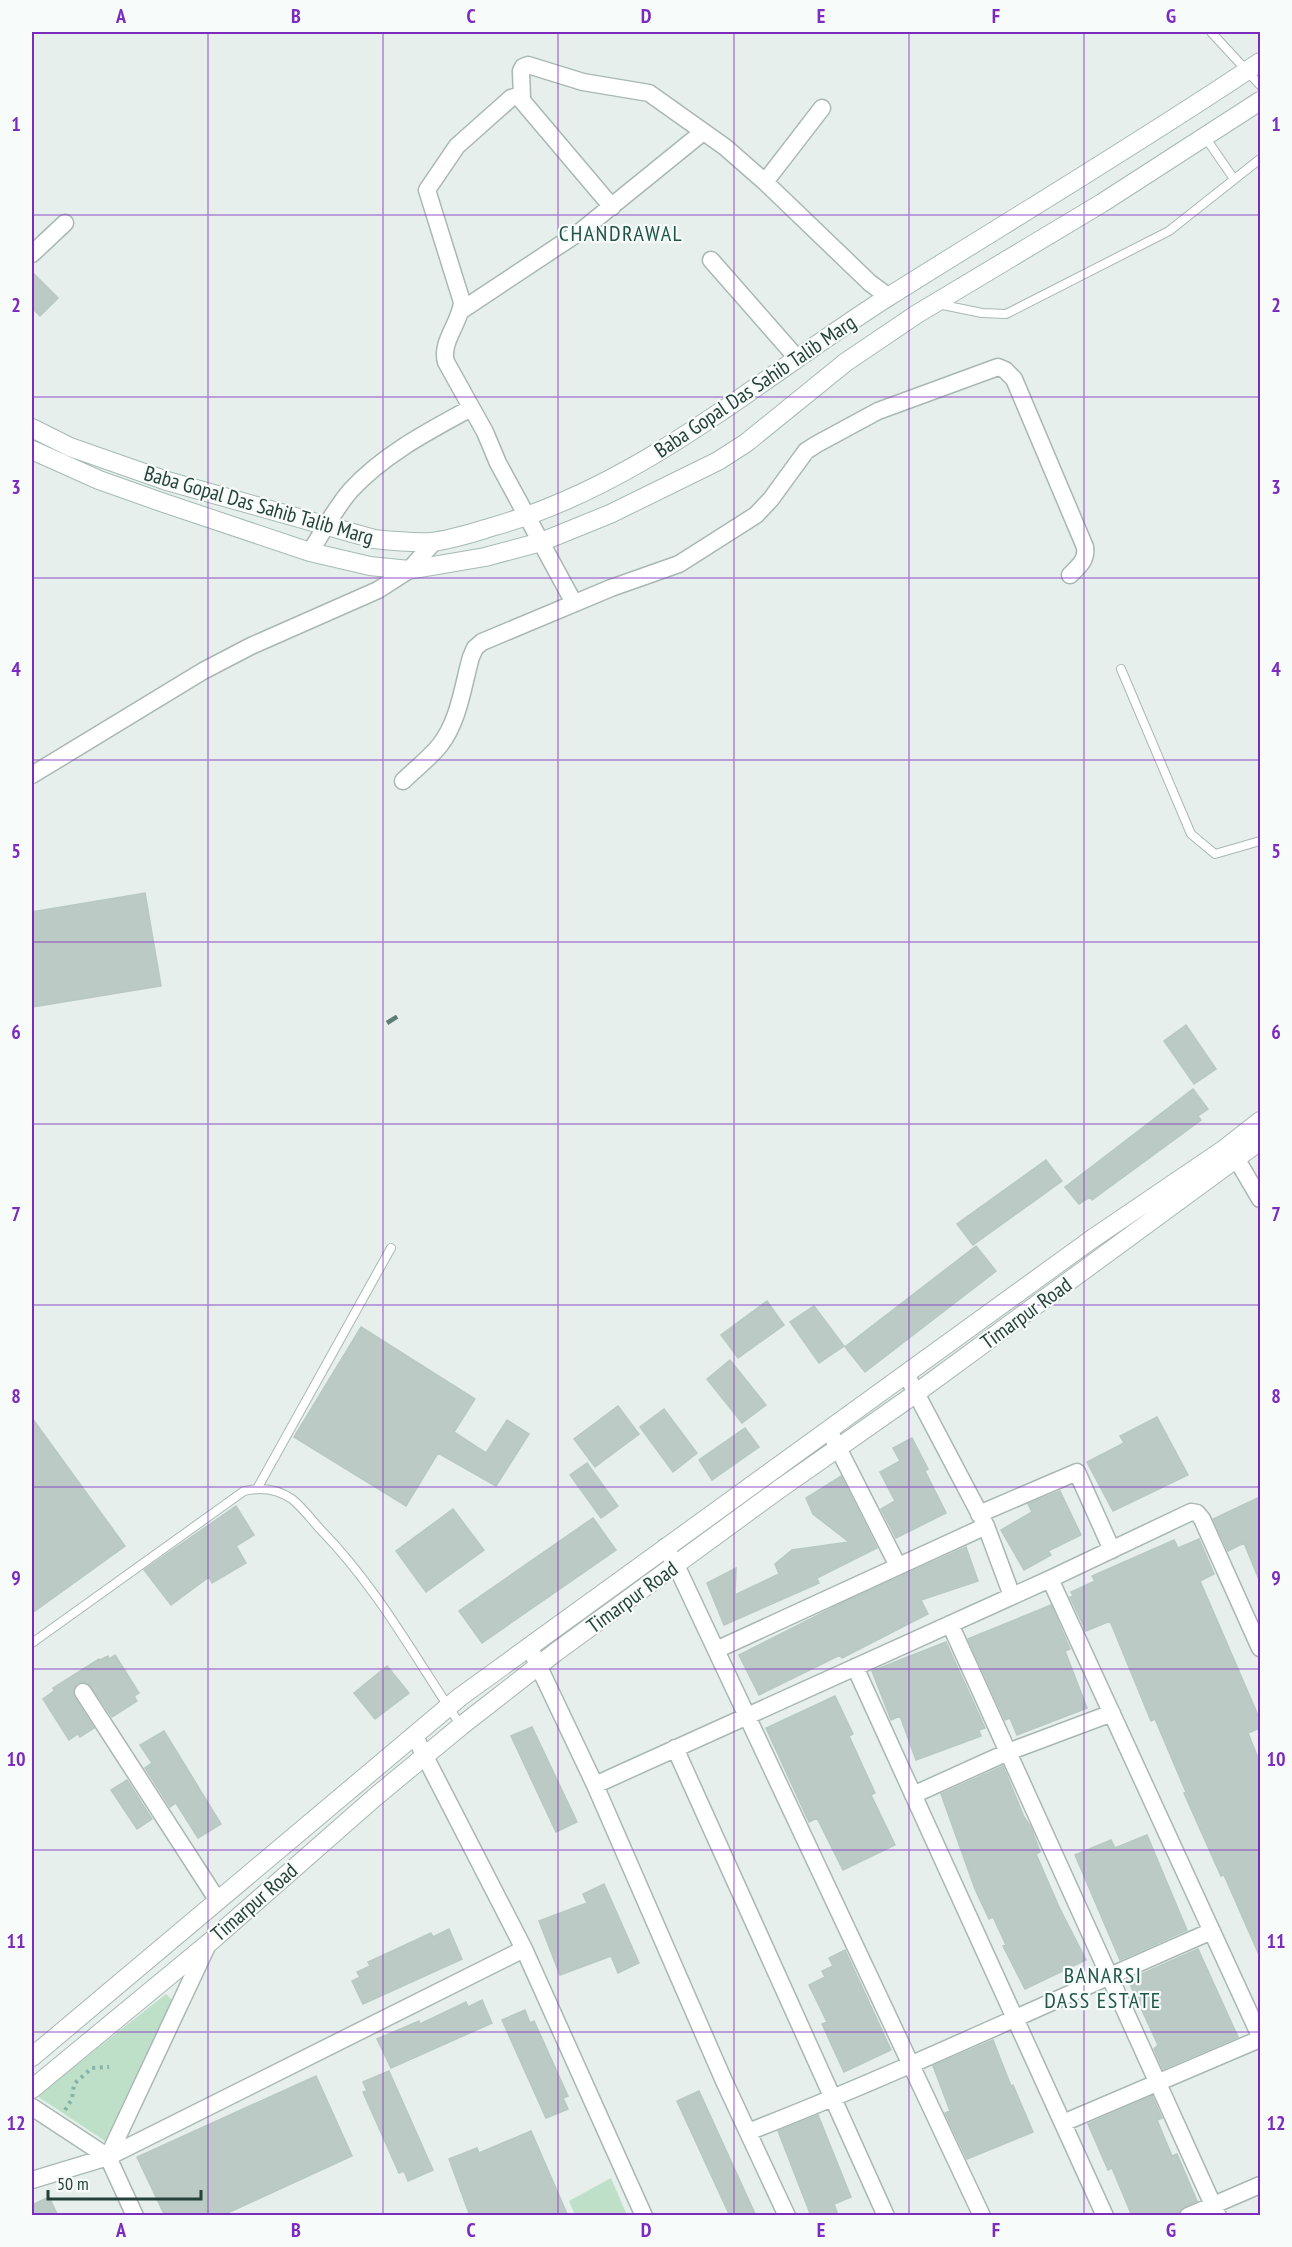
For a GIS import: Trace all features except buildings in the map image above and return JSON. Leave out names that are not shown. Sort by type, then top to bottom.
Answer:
[{"type":"street","name":"Baba Gopal Das Sahib Talib Marg","points":[[32,428],[70,447],[157,477],[374,539],[434,542],[527,517],[597,485],[677,442],[889,297],[1085,176],[1254,66]]},
{"type":"street","points":[[522,98],[523,67],[534,67],[583,82],[649,93],[725,147],[765,182],[870,283],[889,297]]},
{"type":"street","points":[[574,603],[445,358],[444,352],[462,310],[461,293],[430,205],[427,190],[457,146],[511,98],[518,96],[612,207]]},
{"type":"street","name":"Baba Gopal Das Sahib Talib Marg","points":[[32,450],[99,480],[310,552],[370,566],[409,570],[485,557],[541,542],[610,514],[718,461],[746,443],[846,362],[935,303],[1102,203],[1260,101]]},
{"type":"street","points":[[765,182],[822,108]]},
{"type":"street","points":[[462,310],[581,231],[703,132]]},
{"type":"street","points":[[32,254],[64,224]]},
{"type":"street","points":[[711,260],[797,358]]},
{"type":"street","points":[[402,781],[440,746],[448,733],[475,648],[483,642],[574,603],[679,564],[756,515],[771,499],[806,451],[817,444],[878,411],[998,367],[1005,370],[1014,380],[1085,547],[1086,555],[1082,563],[1070,575]]},
{"type":"street","points":[[310,552],[350,491],[370,472],[418,437],[471,408]]},
{"type":"street","points":[[32,775],[203,671],[251,646],[378,590],[409,570],[434,542]]},
{"type":"street","name":"Timarpur Road","points":[[32,2089],[210,1942],[461,1726],[539,1665],[915,1394],[1233,1151],[1260,1121]]},
{"type":"street","name":"Timarpur Road","points":[[32,2057],[448,1706],[1092,1239],[1233,1151],[1260,1141]]},
{"type":"street","points":[[1233,1151],[1260,1199]]},
{"type":"street","points":[[906,1374],[982,1520],[1012,1596]]},
{"type":"street","points":[[828,1430],[898,1566]]},
{"type":"street","points":[[716,1650],[898,1566],[1077,1472],[1112,1550]]},
{"type":"street","points":[[595,1785],[1050,1579],[1191,1512],[1197,1513],[1202,1520],[1260,1648]]},
{"type":"street","points":[[665,1547],[676,1565],[982,2216]]},
{"type":"street","points":[[1050,1579],[1260,2038],[1063,2123]]},
{"type":"street","points":[[950,1624],[1216,2210]]},
{"type":"street","points":[[529,1646],[595,1785],[787,2216]]},
{"type":"street","points":[[855,1667],[1105,2216]]},
{"type":"street","points":[[83,1692],[218,1901]]},
{"type":"street","points":[[913,1795],[1008,1752],[1112,1713]]},
{"type":"street","points":[[414,1735],[524,1948],[644,2216]]},
{"type":"street","points":[[675,1748],[886,2216]]},
{"type":"street","points":[[748,2132],[833,2099],[1016,2020],[1212,1930]]},
{"type":"street","points":[[108,2157],[210,1942]]},
{"type":"street","points":[[32,2180],[108,2157],[524,1948]]},
{"type":"street","points":[[32,2107],[108,2157],[135,2216]]},
{"type":"street","points":[[1188,2216],[1216,2210],[1260,2185]]},
{"type":"lane","points":[[1211,32],[1254,66],[1260,85]]},
{"type":"lane","points":[[1205,137],[1234,179]]},
{"type":"lane","points":[[935,303],[982,313],[1006,314],[1169,231],[1260,159]]},
{"type":"lane","points":[[1121,669],[1191,834],[1215,854],[1260,841]]},
{"type":"lane","points":[[258,1487],[391,1248]]},
{"type":"lane","points":[[32,1643],[244,1491],[258,1487],[274,1490],[292,1499],[339,1548],[395,1623],[461,1726]]},
{"type":"path","points":[[55,2122],[72,2099],[74,2084],[92,2068],[109,2067]]},
{"type":"green space","points":[[166,1994],[172,2000],[105,2141],[37,2096]]},
{"type":"green space","points":[[611,2178],[627,2215],[575,2215],[569,2201]]},
{"type":"railway","points":[[387,1023],[398,1016]]},
{"type":"district","name":"CHANDRAWAL","points":[[621,233]]},
{"type":"district","name":"BANARSI DASS ESTATE","points":[[1103,1988]]}]
